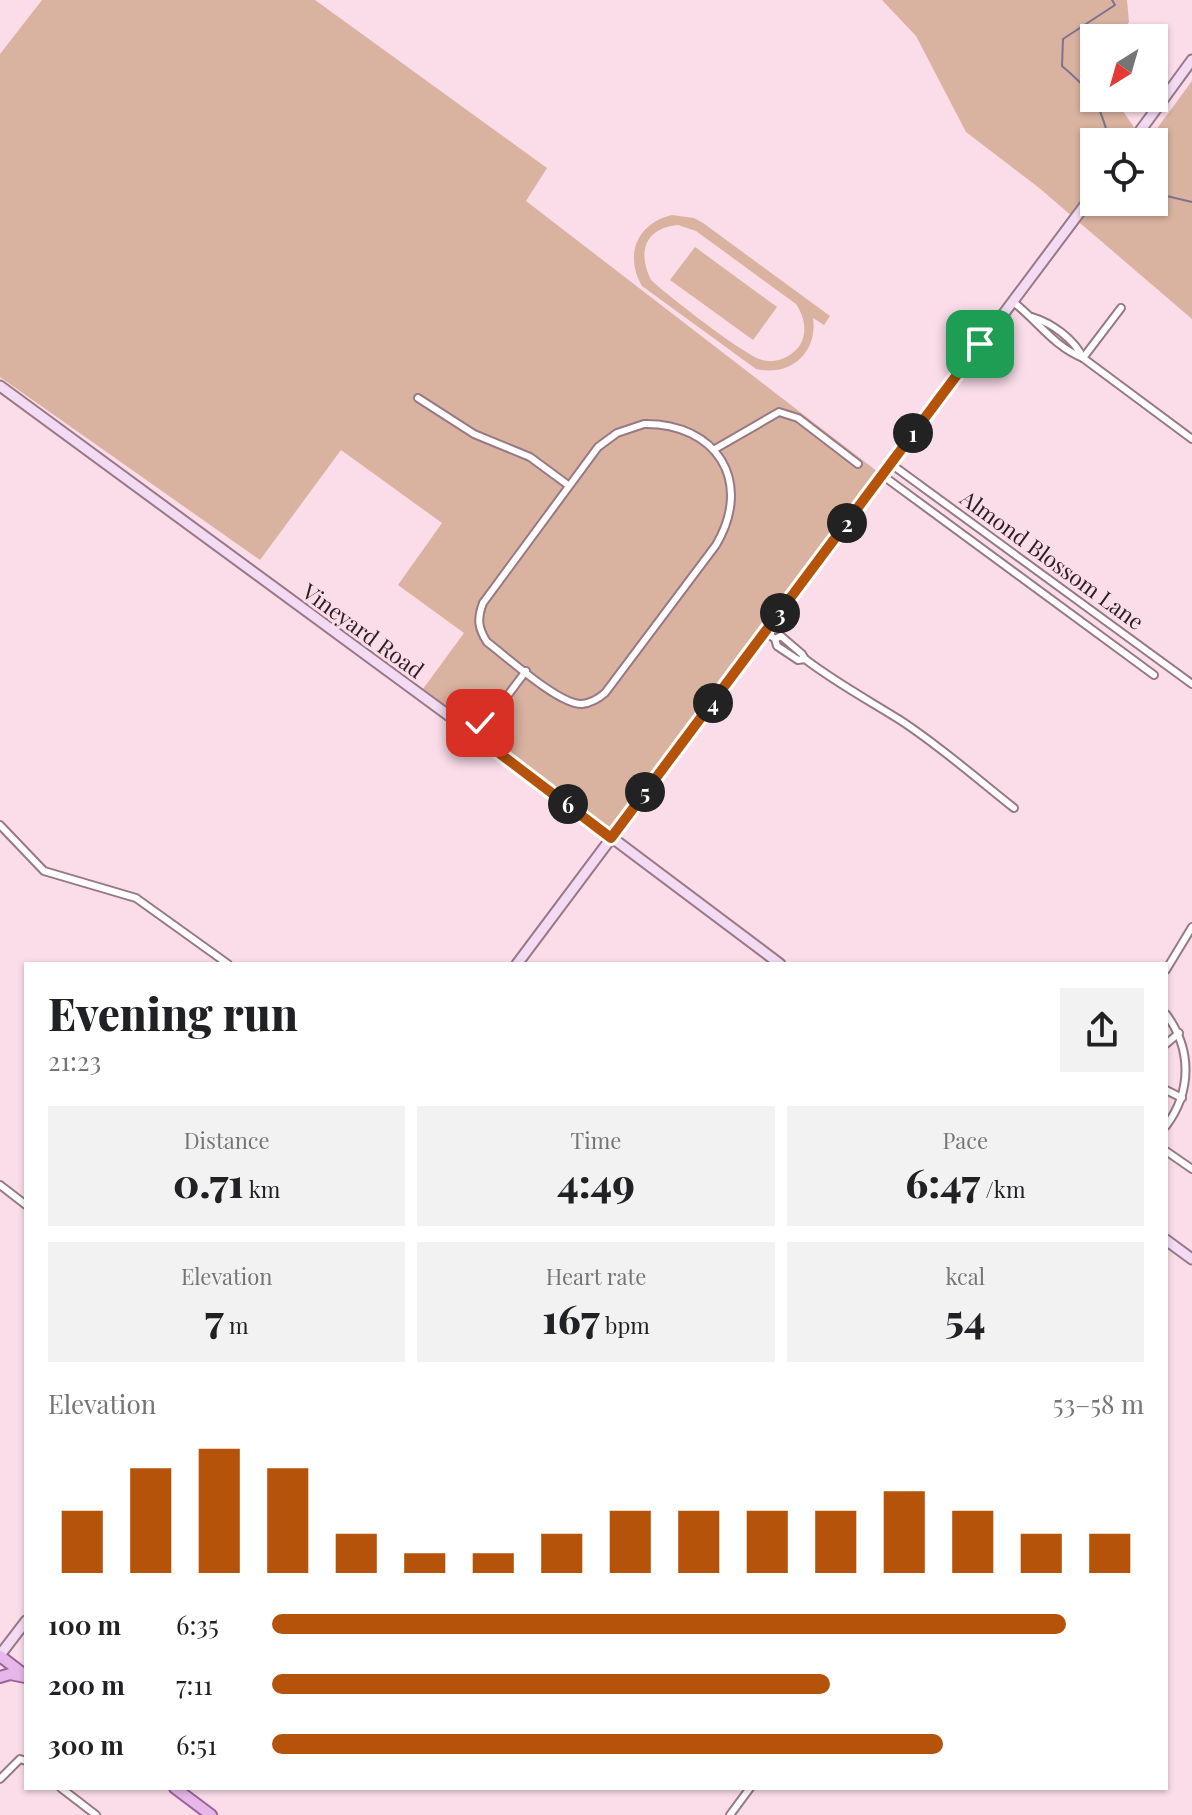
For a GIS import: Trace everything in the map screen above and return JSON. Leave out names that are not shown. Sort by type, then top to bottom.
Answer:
[{"type":"main road","points":[[0,1656],[24,1675]]},
{"type":"main road","points":[[0,1677],[10,1674],[24,1677]]},
{"type":"main road","points":[[178,1790],[211,1815]]},
{"type":"street","points":[[1142,128],[1192,60]]},
{"type":"street","points":[[518,962],[1080,212]]},
{"type":"street","points":[[1012,301],[1068,338],[1078,347],[1083,358],[1192,439]]},
{"type":"street","points":[[1083,358],[1121,308]]},
{"type":"street","name":"Vineyard Road","points":[[0,386],[480,733],[611,838],[777,962]]},
{"type":"street","points":[[418,398],[474,434],[530,457],[568,485]]},
{"type":"street","points":[[715,449],[779,412],[798,418],[858,464]]},
{"type":"street","points":[[644,424],[667,424],[691,432],[715,449],[730,484],[732,507],[726,528],[605,693],[593,702],[579,705],[563,699],[487,642],[479,630],[478,616],[483,603],[568,485],[598,447],[617,433],[644,424]]},
{"type":"street","name":"Almond Blossom Lane","points":[[891,464],[1192,684]]},
{"type":"street","points":[[882,475],[1154,675]]},
{"type":"street","points":[[766,632],[775,639],[777,646],[798,660],[805,659]]},
{"type":"street","points":[[775,639],[781,636],[805,659],[844,688],[899,719],[1014,808]]},
{"type":"street","points":[[788,653],[793,646]]},
{"type":"street","points":[[480,733],[480,723],[487,714],[496,711],[526,671]]},
{"type":"street","points":[[0,825],[44,871],[136,898],[225,962]]},
{"type":"street","points":[[1168,967],[1192,927]]},
{"type":"street","points":[[1168,1017],[1179,1033],[1187,1066],[1182,1098],[1168,1122]]},
{"type":"street","points":[[1168,1042],[1179,1033]]},
{"type":"street","points":[[1168,1091],[1182,1098]]},
{"type":"street","points":[[1168,1152],[1192,1169]]},
{"type":"street","points":[[0,1185],[24,1203]]},
{"type":"street","points":[[1168,1241],[1192,1259]]},
{"type":"street","points":[[0,1656],[24,1624]]},
{"type":"street","points":[[0,1779],[14,1762],[24,1760]]},
{"type":"street","points":[[64,1790],[96,1815]]},
{"type":"street","points":[[730,1815],[749,1790]]},
{"type":"shaded area","points":[[42,0],[315,0],[547,168],[526,201],[882,475],[616,832],[423,689],[464,633],[398,585],[442,523],[341,450],[260,560],[0,377],[0,54]]},
{"type":"shaded area","points":[[882,0],[1127,0],[1128,24],[1080,24],[1080,112],[1124,112],[1134,128],[1080,128],[1080,216],[1168,216],[1168,128],[1157,128],[1192,81],[1192,319],[1038,187],[966,132],[916,36]]},
{"type":"shaded area","points":[[672,215],[694,218],[703,223],[830,316],[824,325],[813,318],[811,342],[799,360],[780,369],[756,369],[642,286],[634,263],[634,252],[642,233],[660,219]],"holes":[[[678,225],[696,231],[796,304],[804,329],[800,345],[793,353],[773,361],[753,356],[706,324],[651,280],[645,260],[651,236]]]},
{"type":"shaded area","points":[[695,247],[777,307],[753,340],[670,280]]},
{"type":"waterway","points":[[1106,128],[1094,99],[1062,66],[1063,39],[1115,5],[1112,0]]},
{"type":"waterway","points":[[1168,196],[1192,202]]},
{"type":"route","points":[[480,723],[482,730],[478,737],[611,838],[980,344]]}]
